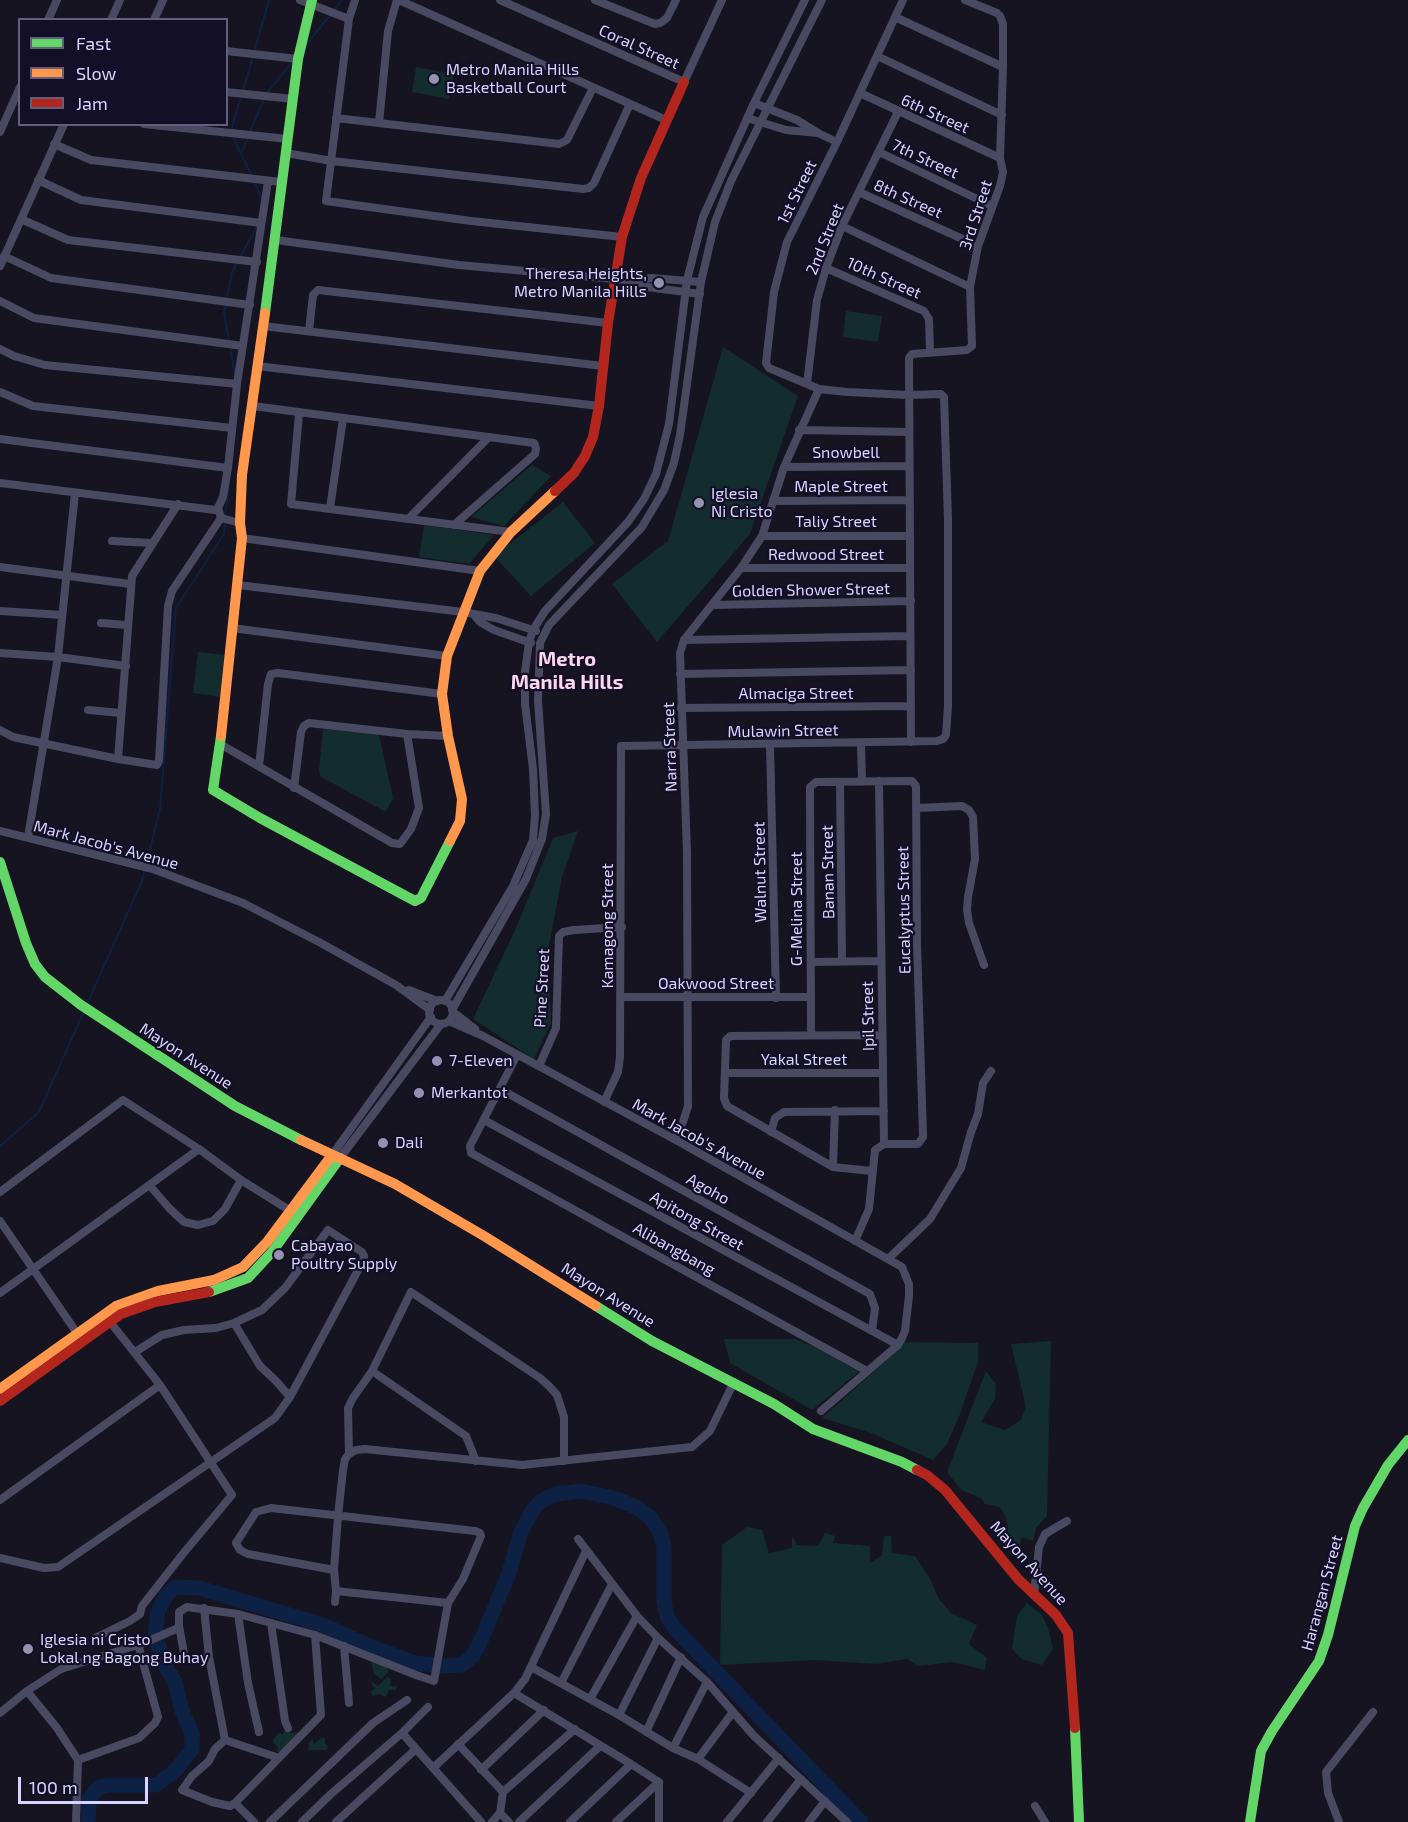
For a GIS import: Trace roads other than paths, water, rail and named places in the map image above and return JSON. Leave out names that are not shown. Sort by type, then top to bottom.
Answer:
[{"type":"street","points":[[49,18],[57,0]]},
{"type":"street","points":[[112,18],[120,0]]},
{"type":"street","points":[[155,18],[163,0]]},
{"type":"street","points":[[355,0],[349,19],[326,201],[622,237]]},
{"type":"street","points":[[379,123],[388,31],[398,0],[666,120]]},
{"type":"street","name":"Coral Street","points":[[500,0],[684,82],[722,0]]},
{"type":"street","points":[[595,0],[655,24],[667,18],[676,0]]},
{"type":"street","points":[[0,1401],[107,1318],[155,1302],[217,1290],[248,1278],[272,1252],[294,1213],[336,1156],[453,1011],[526,879],[542,839],[546,814],[538,701],[539,645],[544,633],[642,526],[664,490],[674,463],[680,435],[701,282],[715,222],[731,181],[822,0]]},
{"type":"street","name":"1st Street","points":[[807,384],[769,368],[767,365],[770,314],[787,242],[837,142],[903,0]]},
{"type":"street","name":"3rd Street","points":[[930,352],[967,350],[972,346],[970,287],[978,246],[1003,172],[1000,158],[1004,67],[1003,24],[1000,16],[964,0]]},
{"type":"street","points":[[349,19],[307,1],[242,475],[240,523],[242,538],[238,585],[220,744],[212,783],[213,790],[260,818],[415,901],[421,898],[460,821],[462,799],[448,736],[442,694],[447,656],[468,614],[480,571],[511,532],[580,465],[593,437],[599,406],[614,279],[622,237],[641,178],[684,82]]},
{"type":"street","points":[[336,1156],[430,1013],[441,1001],[513,886],[533,840],[535,815],[533,769],[525,704],[525,672],[533,630],[545,611],[628,522],[644,499],[656,474],[669,424],[687,280],[704,217],[747,117],[802,1],[817,9]]},
{"type":"street","points":[[896,17],[1004,67]]},
{"type":"street","points":[[228,51],[298,59]]},
{"type":"street","points":[[877,56],[1002,115]]},
{"type":"street","points":[[336,118],[559,144],[567,140],[593,88]]},
{"type":"street","points":[[0,132],[18,92]]},
{"type":"street","points":[[228,92],[292,99]]},
{"type":"street","name":"6th Street","points":[[860,93],[1000,158]]},
{"type":"street","points":[[754,103],[797,120],[837,142]]},
{"type":"street","points":[[286,153],[332,161],[584,189],[594,183],[630,104]]},
{"type":"street","name":"2nd Street","points":[[807,384],[817,300],[826,268],[842,226],[898,112]]},
{"type":"street","points":[[747,117],[786,130],[818,133]]},
{"type":"street","points":[[0,266],[63,126]]},
{"type":"street","points":[[163,126],[288,139]]},
{"type":"street","points":[[54,144],[91,160],[281,182]]},
{"type":"street","name":"7th Street","points":[[879,152],[992,206]]},
{"type":"street","points":[[38,180],[81,200],[261,223]]},
{"type":"street","points":[[221,518],[218,508],[223,497],[228,468],[237,384],[268,181]]},
{"type":"street","name":"8th Street","points":[[859,192],[978,246]]},
{"type":"street","points":[[21,219],[68,240],[256,262]]},
{"type":"street","points":[[842,226],[970,287]]},
{"type":"street","points":[[276,240],[459,265],[636,281],[651,278],[701,282]]},
{"type":"street","points":[[4,256],[51,278],[250,304]]},
{"type":"street","name":"10th Street","points":[[826,268],[924,311],[929,319],[930,352]]},
{"type":"street","points":[[636,281],[647,287],[700,294]]},
{"type":"street","points":[[309,331],[313,295],[318,290],[608,323]]},
{"type":"street","points":[[0,301],[34,318],[243,346]]},
{"type":"street","points":[[263,326],[603,366]]},
{"type":"street","points":[[0,349],[14,356],[45,365],[237,384]]},
{"type":"street","points":[[911,742],[908,432],[910,355],[930,352]]},
{"type":"street","points":[[257,366],[599,406]]},
{"type":"street","points":[[807,384],[819,389],[847,393],[909,395]]},
{"type":"street","points":[[684,640],[741,568],[762,536],[784,467],[819,389]]},
{"type":"street","points":[[0,392],[33,406],[232,428]]},
{"type":"street","name":"Mulawin Street","points":[[621,746],[911,742],[937,741],[944,738],[948,729],[948,520],[944,397],[941,394],[909,395]]},
{"type":"street","points":[[253,406],[299,414],[532,442],[536,445],[536,451],[454,525]]},
{"type":"street","points":[[299,414],[291,504],[511,532]]},
{"type":"street","points":[[330,508],[343,419]]},
{"type":"street","points":[[799,430],[908,432]]},
{"type":"street","points":[[409,518],[488,438]]},
{"type":"street","points":[[0,439],[228,468]]},
{"type":"street","name":"Snowbell","points":[[784,467],[909,466]]},
{"type":"street","points":[[0,483],[215,510],[218,508]]},
{"type":"street","points":[[28,837],[58,657],[75,493]]},
{"type":"street","name":"Maple Street","points":[[773,501],[909,500]]},
{"type":"street","points":[[118,759],[130,584],[132,576],[178,504]]},
{"type":"street","points":[[221,518],[240,523]]},
{"type":"street","points":[[0,730],[13,737],[44,744],[152,766],[157,765],[168,606],[172,591],[221,518]]},
{"type":"street","name":"Taliy Street","points":[[762,536],[910,536]]},
{"type":"street","points":[[242,538],[480,571]]},
{"type":"street","points":[[112,541],[153,543]]},
{"type":"street","points":[[0,567],[130,584]]},
{"type":"street","name":"Redwood Street","points":[[741,568],[910,568]]},
{"type":"street","points":[[238,585],[496,618],[544,633]]},
{"type":"street","name":"Golden Shower Street","points":[[712,605],[910,601]]},
{"type":"street","points":[[0,610],[62,615]]},
{"type":"street","points":[[468,614],[494,630],[539,645]]},
{"type":"street","points":[[101,623],[127,625]]},
{"type":"street","points":[[232,628],[447,656]]},
{"type":"street","points":[[684,640],[910,636]]},
{"type":"street","name":"Narra Street","points":[[674,1139],[688,1106],[684,745],[680,675],[680,653],[684,640]]},
{"type":"street","points":[[0,653],[58,657],[126,666]]},
{"type":"street","points":[[680,675],[911,670]]},
{"type":"street","points":[[259,766],[271,674],[278,673],[442,694]]},
{"type":"street","name":"Almaciga Street","points":[[681,708],[910,706]]},
{"type":"street","points":[[88,710],[121,713]]},
{"type":"street","points":[[294,788],[300,732],[309,723],[407,734],[448,736]]},
{"type":"street","points":[[220,744],[392,843],[400,844],[411,829],[419,807],[407,734]]},
{"type":"street","points":[[861,743],[862,782]]},
{"type":"street","name":"Walnut Street","points":[[771,745],[776,998]]},
{"type":"street","name":"Kamagong Street","points":[[604,1102],[618,1072],[622,997],[621,746]]},
{"type":"street","name":"Eucalyptus Street","points":[[811,784],[879,781],[914,782],[916,786],[923,1137],[918,1144],[884,1144]]},
{"type":"street","name":"Ipil Street","points":[[855,1241],[869,1209],[875,1150],[884,1144],[879,781]]},
{"type":"street","name":"Banan Street","points":[[840,782],[842,962]]},
{"type":"street","name":"G-Melina Street","points":[[811,784],[811,1034]]},
{"type":"street","points":[[916,808],[962,806],[969,810],[973,817],[975,859],[967,910],[969,923],[984,965]]},
{"type":"street","name":"Mark Jacob's Avenue","points":[[0,831],[153,869],[243,903],[396,985],[441,1001],[483,1036]]},
{"type":"street","name":"Mayon Avenue","points":[[0,862],[29,951],[45,977],[71,998],[215,1094],[264,1122],[395,1184],[484,1236],[652,1341],[734,1382],[825,1436],[883,1454],[927,1474],[952,1497],[1005,1564],[1064,1625],[1070,1644],[1079,1822]]},
{"type":"street","name":"Pine Street","points":[[538,1066],[556,1028],[560,936],[563,932],[574,930],[622,927]]},
{"type":"street","points":[[811,962],[880,961]]},
{"type":"street","name":"Mark Jacob's Avenue","points":[[396,985],[430,1013],[436,1023],[445,1022],[483,1036],[674,1139],[902,1267],[909,1284],[909,1296],[905,1331],[898,1345]]},
{"type":"street","name":"Oakwood Street","points":[[622,997],[811,997]]},
{"type":"street","points":[[872,1172],[833,1167],[727,1106],[724,1098],[726,1040],[730,1036],[881,1035]]},
{"type":"street","points":[[484,1120],[517,1055]]},
{"type":"street","points":[[888,1259],[930,1219],[961,1168],[978,1114],[983,1083],[991,1071]]},
{"type":"street","name":"Yakal Street","points":[[725,1073],[882,1073]]},
{"type":"street","name":"Agoho","points":[[500,1089],[870,1294],[875,1308],[872,1331]]},
{"type":"street","points":[[0,1192],[123,1100],[294,1213]]},
{"type":"street","points":[[771,1132],[775,1118],[781,1113],[835,1110],[884,1111]]},
{"type":"street","points":[[833,1167],[835,1110]]},
{"type":"street","name":"Alibangbang","points":[[484,1120],[469,1149],[471,1153],[867,1371]]},
{"type":"street","name":"Apitong Street","points":[[484,1120],[898,1345]]},
{"type":"street","points":[[0,1293],[199,1149]]},
{"type":"street","points":[[150,1186],[184,1222],[198,1226],[213,1221],[225,1209],[241,1180]]},
{"type":"street","points":[[0,1221],[80,1338]]},
{"type":"street","points":[[0,1558],[44,1568],[58,1567],[68,1562],[275,1418],[290,1397],[363,1261],[362,1252],[328,1230],[285,1288],[262,1310],[234,1323],[216,1328],[184,1330],[162,1335],[135,1352]]},
{"type":"street","points":[[349,1454],[348,1408],[372,1371],[411,1292],[549,1386],[557,1395],[564,1417],[564,1461]]},
{"type":"street","points":[[95,1638],[140,1614],[142,1606],[232,1495],[160,1385],[107,1318]]},
{"type":"street","points":[[234,1323],[260,1366],[290,1397]]},
{"type":"street","points":[[0,1389],[80,1338]]},
{"type":"street","points":[[821,1411],[898,1345]]},
{"type":"street","points":[[372,1371],[466,1436],[477,1461]]},
{"type":"street","points":[[335,1602],[334,1570],[343,1470],[345,1459],[356,1450],[365,1449],[522,1465],[692,1447],[710,1431],[734,1382]]},
{"type":"street","points":[[0,1500],[160,1385]]},
{"type":"street","name":"Harangan Street","points":[[1250,1822],[1261,1751],[1319,1661],[1328,1635],[1355,1526],[1388,1465],[1408,1440]]},
{"type":"street","points":[[209,1657],[185,1659],[178,1628],[178,1614],[187,1606],[238,1614],[315,1635],[416,1676],[434,1681],[448,1603],[463,1579],[480,1539],[480,1533],[271,1508],[256,1512],[237,1543],[240,1550],[248,1554],[334,1570]]},
{"type":"street","points":[[1034,1595],[1039,1547],[1046,1534],[1067,1521]]},
{"type":"street","points":[[578,1539],[637,1616],[707,1682],[754,1736],[847,1822]]},
{"type":"street","points":[[433,1768],[514,1693],[525,1679],[586,1551]]},
{"type":"street","points":[[561,1683],[612,1584]]},
{"type":"street","points":[[336,1591],[448,1603]]},
{"type":"street","points":[[204,1608],[209,1657],[225,1740]]},
{"type":"street","points":[[238,1614],[248,1683],[259,1732]]},
{"type":"street","points":[[590,1699],[637,1616]]},
{"type":"street","points":[[271,1623],[285,1721],[288,1728]]},
{"type":"street","points":[[0,1713],[27,1691],[61,1669],[141,1643],[178,1628]]},
{"type":"street","points":[[225,1740],[182,1790],[212,1802],[230,1806],[321,1715],[315,1635]]},
{"type":"street","points":[[619,1715],[658,1638]]},
{"type":"street","points":[[78,1760],[139,1737],[159,1717],[141,1643]]},
{"type":"street","points":[[344,1646],[349,1703]]},
{"type":"street","points":[[646,1732],[681,1657]]},
{"type":"street","points":[[531,1666],[673,1748],[698,1759],[751,1794]]},
{"type":"street","points":[[673,1748],[707,1682]]},
{"type":"street","points":[[27,1691],[57,1728],[78,1760],[76,1822]]},
{"type":"street","points":[[514,1693],[659,1782]]},
{"type":"street","points":[[270,1822],[373,1723],[407,1700]]},
{"type":"street","points":[[302,1822],[428,1707]]},
{"type":"street","points":[[481,1770],[544,1710]]},
{"type":"street","points":[[698,1759],[733,1712]]},
{"type":"street","points":[[1339,1822],[1328,1793],[1326,1772],[1373,1712]]},
{"type":"street","points":[[492,1822],[500,1813],[503,1792],[574,1729]]},
{"type":"street","points":[[402,1733],[481,1822]]},
{"type":"street","points":[[225,1740],[279,1758]]},
{"type":"street","points":[[458,1744],[503,1792]]},
{"type":"street","points":[[519,1822],[600,1746]]},
{"type":"street","points":[[336,1822],[416,1749]]},
{"type":"street","points":[[727,1822],[779,1758]]},
{"type":"street","points":[[570,1822],[632,1764]]},
{"type":"street","points":[[767,1822],[801,1779]]},
{"type":"street","points":[[616,1822],[659,1782]]},
{"type":"street","points":[[658,1822],[659,1782]]},
{"type":"street","points":[[810,1822],[825,1801]]},
{"type":"street","points":[[235,1803],[254,1822]]},
{"type":"street","points":[[1035,1806],[1045,1822]]},
{"type":"street","points":[[500,1813],[509,1822]]},
{"type":"waterway","points":[[254,52],[269,0]]},
{"type":"waterway","points":[[334,10],[342,0]]},
{"type":"waterway","points":[[306,45],[331,14]]},
{"type":"waterway","points":[[231,130],[253,57]]},
{"type":"waterway","points":[[266,94],[293,61]]},
{"type":"waterway","points":[[250,132],[264,99]]},
{"type":"waterway","points":[[232,135],[241,154]]},
{"type":"waterway","points":[[248,138],[241,154],[252,176]]},
{"type":"waterway","points":[[254,181],[262,198]]},
{"type":"waterway","points":[[227,298],[232,272],[258,224]]},
{"type":"waterway","points":[[226,304],[224,312],[235,375]]},
{"type":"waterway","points":[[225,516],[229,486]]},
{"type":"waterway","points":[[86,1006],[142,881],[160,809],[176,608],[224,534],[225,521]]},
{"type":"waterway","points":[[0,1146],[39,1112],[84,1011]]},
{"type":"waterway","points":[[88,1822],[89,1799],[98,1788],[108,1785],[156,1785],[175,1771],[192,1749],[192,1734],[182,1711],[175,1682],[164,1663],[155,1635],[158,1611],[166,1596],[175,1587],[199,1588],[326,1626],[369,1646],[415,1663],[461,1665],[472,1657],[480,1643],[509,1573],[521,1532],[532,1511],[541,1501],[556,1494],[581,1491],[614,1498],[638,1508],[650,1517],[659,1530],[664,1546],[664,1601],[667,1617],[675,1629],[861,1822]]},
{"type":"place","name":"Metro Manila Hills Basketball Court","points":[[434,79]]},
{"type":"place","name":"Theresa Heights, Metro Manila Hills","points":[[659,283]]},
{"type":"place","name":"Iglesia Ni Cristo","points":[[699,503]]},
{"type":"place","name":"7-Eleven","points":[[437,1061]]},
{"type":"place","name":"Merkantot","points":[[419,1093]]},
{"type":"place","name":"Dali","points":[[383,1143]]},
{"type":"place","name":"Cabayao Poultry Supply","points":[[279,1255]]},
{"type":"place","name":"Iglesia ni Cristo Lokal ng Bagong Buhay","points":[[28,1649]]},
{"type":"district","name":"Metro Manila Hills","points":[[567,670]]}]
